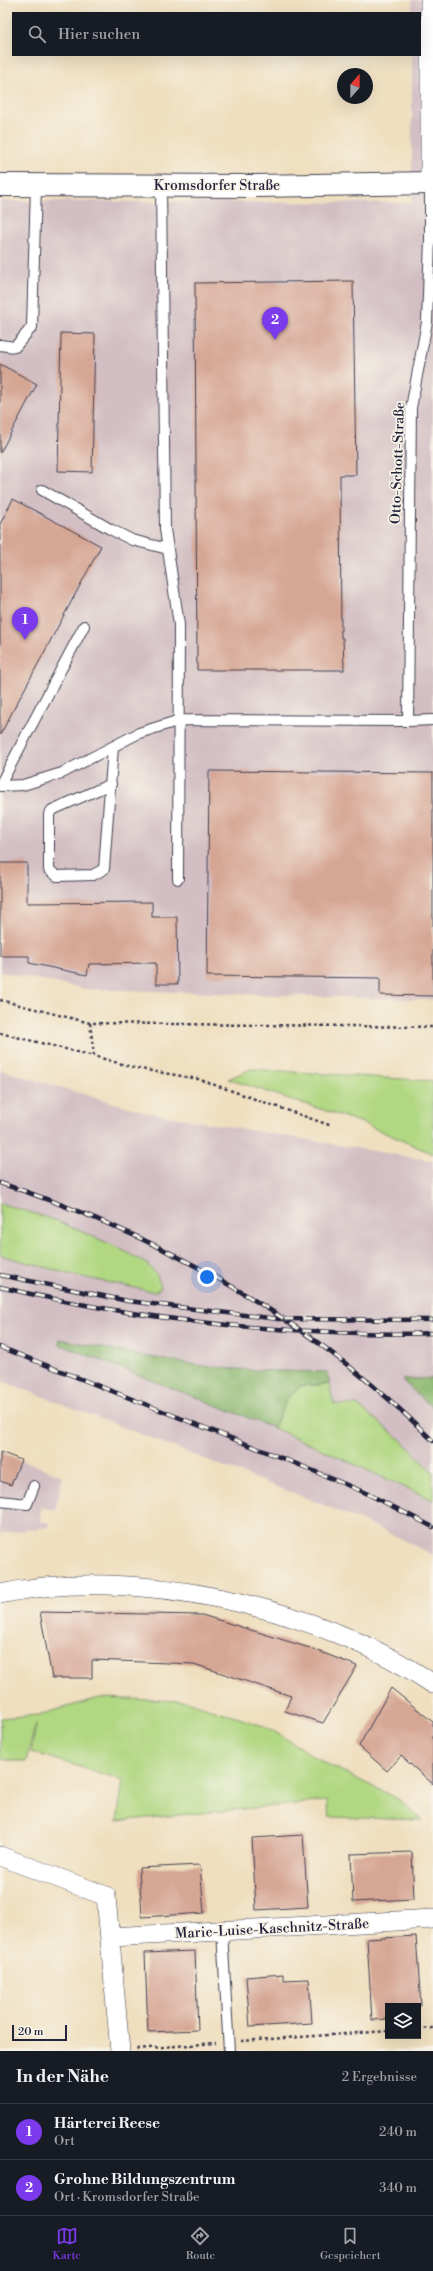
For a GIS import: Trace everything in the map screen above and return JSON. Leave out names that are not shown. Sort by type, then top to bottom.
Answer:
[{"type":"street","points":[[430,0],[431,183]]},
{"type":"street","name":"Kromsdorfer Straße","points":[[0,185],[161,186],[431,183]]},
{"type":"street","points":[[0,1594],[80,1585],[168,1589],[207,1596],[288,1614],[337,1633],[386,1657],[433,1684]]},
{"type":"street","points":[[0,1856],[106,1896],[111,1937],[120,2051]]},
{"type":"street","name":"Marie-Luise-Kaschnitz-Straße","points":[[111,1937],[433,1919]]},
{"type":"lane","name":"Otto-Schott-Straße","points":[[408,720],[411,408],[427,322],[431,183]]},
{"type":"lane","points":[[0,345],[15,347],[32,326],[36,185]]},
{"type":"lane","points":[[161,186],[165,529],[179,625],[180,720],[178,880]]},
{"type":"lane","points":[[42,490],[132,540],[168,549]]},
{"type":"lane","points":[[84,626],[0,785],[23,785],[62,773],[140,733],[180,720],[433,720]]},
{"type":"lane","points":[[111,784],[52,810],[49,814],[49,870],[52,874],[57,876],[93,875],[104,869],[111,784],[113,747]]},
{"type":"lane","points":[[0,1501],[27,1504],[34,1486]]},
{"type":"lane","points":[[222,1931],[228,2047]]},
{"type":"path","points":[[0,1000],[90,1022],[433,1027]]},
{"type":"path","points":[[90,1022],[94,1056]]},
{"type":"path","points":[[0,1034],[94,1056],[135,1068],[198,1079],[332,1126]]},
{"type":"path","points":[[421,2029],[433,2028]]},
{"type":"path","points":[[120,2051],[228,2047],[385,2030]]},
{"type":"shaded area","points":[[412,0],[433,0],[433,1000],[86,989],[0,972],[0,201],[412,203],[412,56],[421,56],[421,12],[412,12]]},
{"type":"shaded area","points":[[0,1070],[149,1113],[433,1161],[433,1555],[390,1533],[324,1505],[0,1380]]},
{"type":"shaded area","points":[[21,1460],[63,1476],[55,1510],[41,1507],[40,1521],[49,1523],[48,1527],[0,1534],[0,1481],[11,1485]]},
{"type":"green space","points":[[251,1069],[433,1081],[433,1154],[360,1122],[228,1079]]},
{"type":"green space","points":[[0,1203],[55,1220],[117,1247],[147,1264],[157,1275],[161,1287],[155,1292],[77,1276],[0,1255]]},
{"type":"green space","points":[[60,1339],[150,1357],[219,1368],[328,1372],[329,1384],[300,1386],[287,1399],[274,1428],[59,1344]]},
{"type":"green space","points":[[433,1378],[433,1408],[402,1380]]},
{"type":"green space","points":[[329,1384],[334,1404],[357,1405],[400,1439],[433,1472],[433,1500],[274,1428],[287,1399],[301,1386]]},
{"type":"green space","points":[[99,1698],[186,1701],[267,1727],[325,1763],[398,1799],[422,1820],[329,1817],[327,1801],[117,1821],[123,1780],[31,1752],[36,1724],[26,1762],[0,1759],[0,1718],[38,1715]]},
{"type":"building","points":[[353,281],[356,475],[340,475],[341,638],[343,638],[344,670],[197,670],[195,283]]},
{"type":"building","points":[[61,333],[95,334],[92,472],[58,471]]},
{"type":"building","points":[[0,364],[37,384],[0,453]]},
{"type":"building","points":[[13,499],[101,546],[0,735],[0,524]]},
{"type":"building","points":[[209,771],[433,773],[433,996],[380,995],[380,978],[207,976]]},
{"type":"building","points":[[0,863],[27,863],[27,903],[152,902],[152,917],[177,917],[178,984],[156,984],[156,963],[89,964],[87,975],[29,963],[29,956],[0,956]]},
{"type":"building","points":[[0,1452],[21,1460],[11,1485],[0,1481]]},
{"type":"building","points":[[40,1612],[202,1615],[313,1649],[357,1666],[323,1723],[285,1711],[291,1696],[194,1664],[92,1660],[92,1678],[52,1678]]},
{"type":"building","points":[[391,1688],[433,1722],[433,1784],[401,1756],[387,1771],[359,1746]]},
{"type":"building","points":[[303,1835],[308,1907],[256,1910],[252,1838]]},
{"type":"building","points":[[412,1852],[414,1899],[353,1902],[351,1854]]},
{"type":"building","points":[[200,1865],[204,1913],[142,1917],[139,1868]]},
{"type":"building","points":[[416,1936],[421,2003],[385,2003],[385,2019],[372,2020],[367,1939]]},
{"type":"building","points":[[195,1951],[198,2030],[148,2032],[145,1953]]},
{"type":"building","points":[[283,1974],[283,1980],[309,1979],[312,2023],[250,2027],[246,1977]]},
{"type":"railway","points":[[0,1183],[60,1204],[118,1228],[176,1256],[232,1286],[286,1320],[338,1357],[387,1398],[433,1441]]},
{"type":"railway","points":[[0,1275],[128,1301],[278,1319],[433,1320]]},
{"type":"railway","points":[[0,1287],[124,1312],[207,1323],[333,1332],[396,1334],[433,1333]]},
{"type":"railway","points":[[0,1347],[297,1464],[366,1493],[433,1527]]},
{"type":"place","name":"Grohne Bildungszentrum","points":[[275,340]]},
{"type":"place","name":"Härterei Reese","points":[[25,640]]}]
